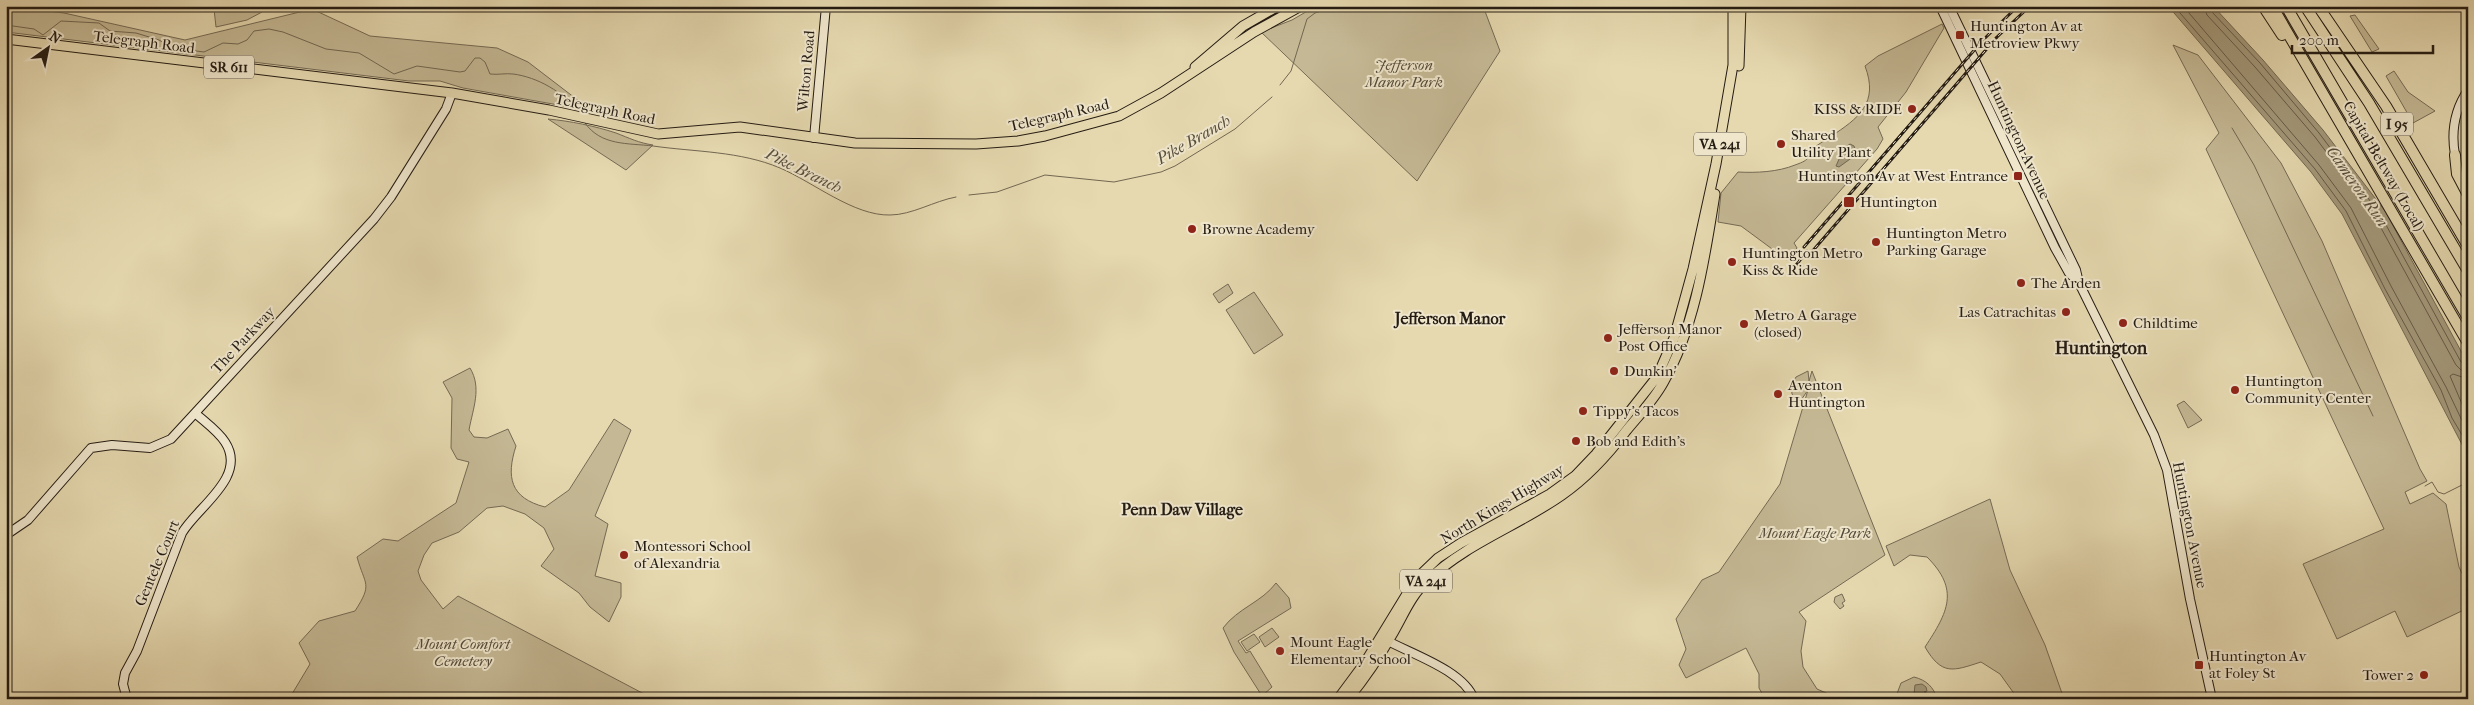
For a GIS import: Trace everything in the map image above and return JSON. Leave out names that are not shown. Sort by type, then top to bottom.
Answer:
[{"type":"highway","points":[[2263,6],[2329,101]]},
{"type":"highway","name":"Capital Beltway (Local)","points":[[2272,6],[2329,101],[2468,343]]},
{"type":"highway","name":"I 95","points":[[2286,6],[2468,318]]},
{"type":"highway","name":"I 95","points":[[2304,6],[2374,111],[2468,271]]},
{"type":"highway","name":"Capital Beltway (Local)","points":[[2318,6],[2386,106],[2468,246]]},
{"type":"highway","points":[[2455,154],[2468,182]]},
{"type":"highway","points":[[2455,154],[2457,174],[2467,194]]},
{"type":"main road","name":"Telegraph Road","points":[[1187,76],[1243,26],[1278,6]]},
{"type":"main road","name":"Telegraph Road","points":[[6,38],[452,93],[549,110],[648,133],[684,134],[732,127],[866,144],[976,144],[1018,141],[1085,126],[1119,116],[1152,98],[1254,32],[1300,6]]},
{"type":"main road","name":"North Kings Highway","points":[[1348,699],[1364,679],[1408,588],[1424,571],[1461,543],[1550,494],[1575,476],[1596,454],[1650,386],[1665,362],[1674,338],[1703,227],[1730,89],[1734,60],[1733,6]]},
{"type":"main road","name":"North Kings Highway","points":[[1338,699],[1426,580],[1458,554],[1578,484],[1611,451],[1659,390],[1673,363],[1690,316],[1710,230],[1736,91],[1741,6]]},
{"type":"main road","points":[[1650,386],[1659,390]]},
{"type":"street","name":"Wilton Road","points":[[814,138],[826,6]]},
{"type":"street","name":"Huntington Avenue","points":[[1940,6],[2055,248],[2069,273],[2079,283]]},
{"type":"street","name":"Huntington Avenue","points":[[1949,6],[2076,270],[2079,283],[2154,435],[2167,470],[2190,599],[2212,699]]},
{"type":"street","points":[[2455,154],[2453,142],[2455,120],[2460,104],[2468,90]]},
{"type":"street","name":"The Parkway","points":[[6,535],[28,520],[91,448],[112,445],[141,449],[155,447],[171,438],[378,214],[446,109],[452,93]]},
{"type":"street","name":"Gentele Court","points":[[127,699],[124,688],[125,673],[137,650],[182,533],[192,517],[224,483],[230,470],[231,456],[226,444],[195,413]]},
{"type":"street","points":[[1384,639],[1456,676],[1467,685],[1474,699]]},
{"type":"green space","points":[[6,6],[64,13],[185,40],[312,9],[370,36],[497,48],[528,62],[592,111],[463,88],[440,81],[409,81],[6,32]]},
{"type":"green space","points":[[211,6],[263,6],[262,12],[247,20],[216,27],[214,9]]},
{"type":"green space","name":"Jefferson Manor Park","points":[[1316,6],[1483,6],[1500,51],[1417,181],[1261,32],[1292,20]]},
{"type":"green space","points":[[2355,15],[2379,49],[2372,52],[2350,16]]},
{"type":"green space","points":[[1942,24],[1944,28],[1906,92],[1878,127],[1883,139],[1877,149],[1794,243],[1797,248],[1787,260],[1741,226],[1718,222],[1721,193],[1738,172],[1774,171],[1806,160],[1814,148],[1850,123],[1864,108],[1870,90],[1865,66],[1878,56]]},
{"type":"green space","points":[[2173,45],[2198,55],[2281,163],[2322,241],[2420,469],[2427,481],[2405,492],[2410,504],[2433,493],[2446,504],[2459,567],[2468,586],[2468,608],[2407,637],[2395,611],[2337,639],[2303,564],[2384,529],[2206,149],[2219,133]]},
{"type":"green space","points":[[2394,71],[2408,92],[2435,111],[2413,123],[2386,76]]},
{"type":"green space","points":[[548,119],[591,126],[653,145],[626,170]]},
{"type":"green space","points":[[1228,284],[1233,293],[1219,303],[1213,294]]},
{"type":"green space","points":[[1254,292],[1283,335],[1254,354],[1226,310]]},
{"type":"green space","name":"Mount Comfort Cemetery","points":[[470,368],[474,376],[476,391],[469,430],[474,437],[487,438],[508,429],[516,446],[511,467],[514,485],[524,498],[533,503],[545,507],[569,490],[614,419],[631,430],[595,516],[608,524],[595,576],[621,583],[621,597],[609,622],[590,607],[579,593],[541,566],[554,549],[544,528],[525,514],[503,506],[487,508],[459,532],[432,543],[424,555],[418,571],[421,580],[443,609],[458,596],[646,695],[649,699],[289,699],[310,664],[299,643],[319,621],[355,611],[361,602],[366,584],[357,557],[383,539],[398,541],[456,503],[469,462],[457,459],[451,448],[452,398],[443,382]]},
{"type":"green space","name":"Mount Eagle Park","points":[[1808,371],[1809,381],[1812,371],[1885,555],[1799,612],[1806,621],[1801,651],[1803,667],[1817,689],[1840,699],[1765,699],[1759,688],[1759,674],[1746,648],[1686,678],[1679,665],[1686,649],[1676,619],[1702,580],[1719,572],[1780,484],[1808,390],[1799,403],[1792,394],[1791,385],[1796,377]]},
{"type":"green space","points":[[2184,401],[2202,420],[2188,428],[2177,405]]},
{"type":"green space","points":[[1990,499],[2010,570],[2045,645],[2064,699],[2018,699],[2000,674],[1981,662],[1955,669],[1943,667],[1937,663],[1925,647],[1940,623],[1944,612],[1947,591],[1944,580],[1927,557],[1910,555],[1894,566],[1886,546]]},
{"type":"green space","points":[[1276,583],[1289,598],[1291,608],[1238,641],[1246,653],[1250,651],[1272,687],[1262,696],[1234,652],[1223,628]]},
{"type":"green space","points":[[1842,594],[1845,601],[1842,603],[1844,606],[1840,609],[1834,602],[1835,597]]},
{"type":"green space","points":[[1272,628],[1279,637],[1265,647],[1259,637]]},
{"type":"green space","points":[[1254,634],[1260,642],[1247,651],[1241,642]]},
{"type":"green space","points":[[1914,677],[1929,685],[1937,699],[1895,699],[1901,683]]},
{"type":"water","name":"Cameron Run","points":[[2168,6],[2213,6],[2263,60],[2323,130],[2385,211],[2468,364],[2468,456],[2342,214],[2311,172]]},
{"type":"water","points":[[1850,144],[1854,146],[1857,154],[1839,167],[1836,166],[1844,148]]},
{"type":"water","points":[[1922,684],[1926,687],[1927,691],[1924,692],[1928,694],[1929,698],[1923,699],[1921,695],[1920,699],[1911,699],[1914,694],[1915,685]]},
{"type":"waterway","name":"Pike Branch","points":[[1280,85],[1291,71],[1307,19],[1315,13],[1336,6]]},
{"type":"waterway","name":"Pike Branch","points":[[6,25],[34,29],[43,35],[61,21],[99,23],[110,31],[136,33],[159,40],[173,48],[204,52],[223,43],[238,44],[247,40],[254,31],[269,29],[283,32],[326,49],[359,53],[394,74],[417,66],[460,72],[465,71],[475,58],[480,58],[485,62],[490,74],[513,74],[531,78],[558,92],[578,112]]},
{"type":"waterway","name":"Pike Branch","points":[[969,195],[997,192],[1045,175],[1114,182],[1161,172],[1175,166],[1235,129],[1272,97]]},
{"type":"waterway","name":"Pike Branch","points":[[585,123],[599,136],[616,142],[733,155],[765,162],[793,174],[848,204],[876,214],[906,213],[956,197]]},
{"type":"waterway","points":[[2232,128],[2254,165],[2373,416]]},
{"type":"waterway","points":[[2425,486],[2432,482],[2438,492],[2444,494],[2468,482]]},
{"type":"railway","points":[[1804,247],[1983,40],[2018,6]]},
{"type":"railway","points":[[1810,254],[1997,37],[2030,6]]},
{"type":"railway","points":[[1793,269],[1807,251]]},
{"type":"place","name":"Huntington Av at Metroview Pkwy","points":[[1960,35]]},
{"type":"place","name":"KISS & RIDE","points":[[1912,109]]},
{"type":"place","name":"Shared Utility Plant","points":[[1781,144]]},
{"type":"place","name":"Huntington Av at West Entrance","points":[[2018,176]]},
{"type":"place","name":"Huntington","points":[[1849,202]]},
{"type":"place","name":"Browne Academy","points":[[1192,229]]},
{"type":"place","name":"Huntington Metro Parking Garage","points":[[1876,242]]},
{"type":"place","name":"Huntington Metro Kiss & Ride","points":[[1732,262]]},
{"type":"place","name":"The Arden","points":[[2021,283]]},
{"type":"place","name":"Las Catrachitas","points":[[2066,312]]},
{"type":"place","name":"Childtime","points":[[2123,323]]},
{"type":"place","name":"Metro A Garage (closed)","points":[[1744,324]]},
{"type":"place","name":"Jefferson Manor Post Office","points":[[1608,338]]},
{"type":"place","name":"Dunkin'","points":[[1614,371]]},
{"type":"place","name":"Huntington Community Center","points":[[2235,390]]},
{"type":"place","name":"Aventon Huntington","points":[[1778,394]]},
{"type":"place","name":"Tippy's Tacos","points":[[1583,411]]},
{"type":"place","name":"Bob and Edith's","points":[[1576,441]]},
{"type":"place","name":"Montessori School of Alexandria","points":[[624,555]]},
{"type":"place","name":"Mount Eagle Elementary School","points":[[1280,651]]},
{"type":"place","name":"Huntington Av at Foley St","points":[[2199,665]]},
{"type":"place","name":"Tower 2","points":[[2424,675]]},
{"type":"district","name":"Jefferson Manor","points":[[1450,318]]},
{"type":"district","name":"Huntington","points":[[2101,348]]},
{"type":"district","name":"Penn Daw Village","points":[[1182,509]]}]
